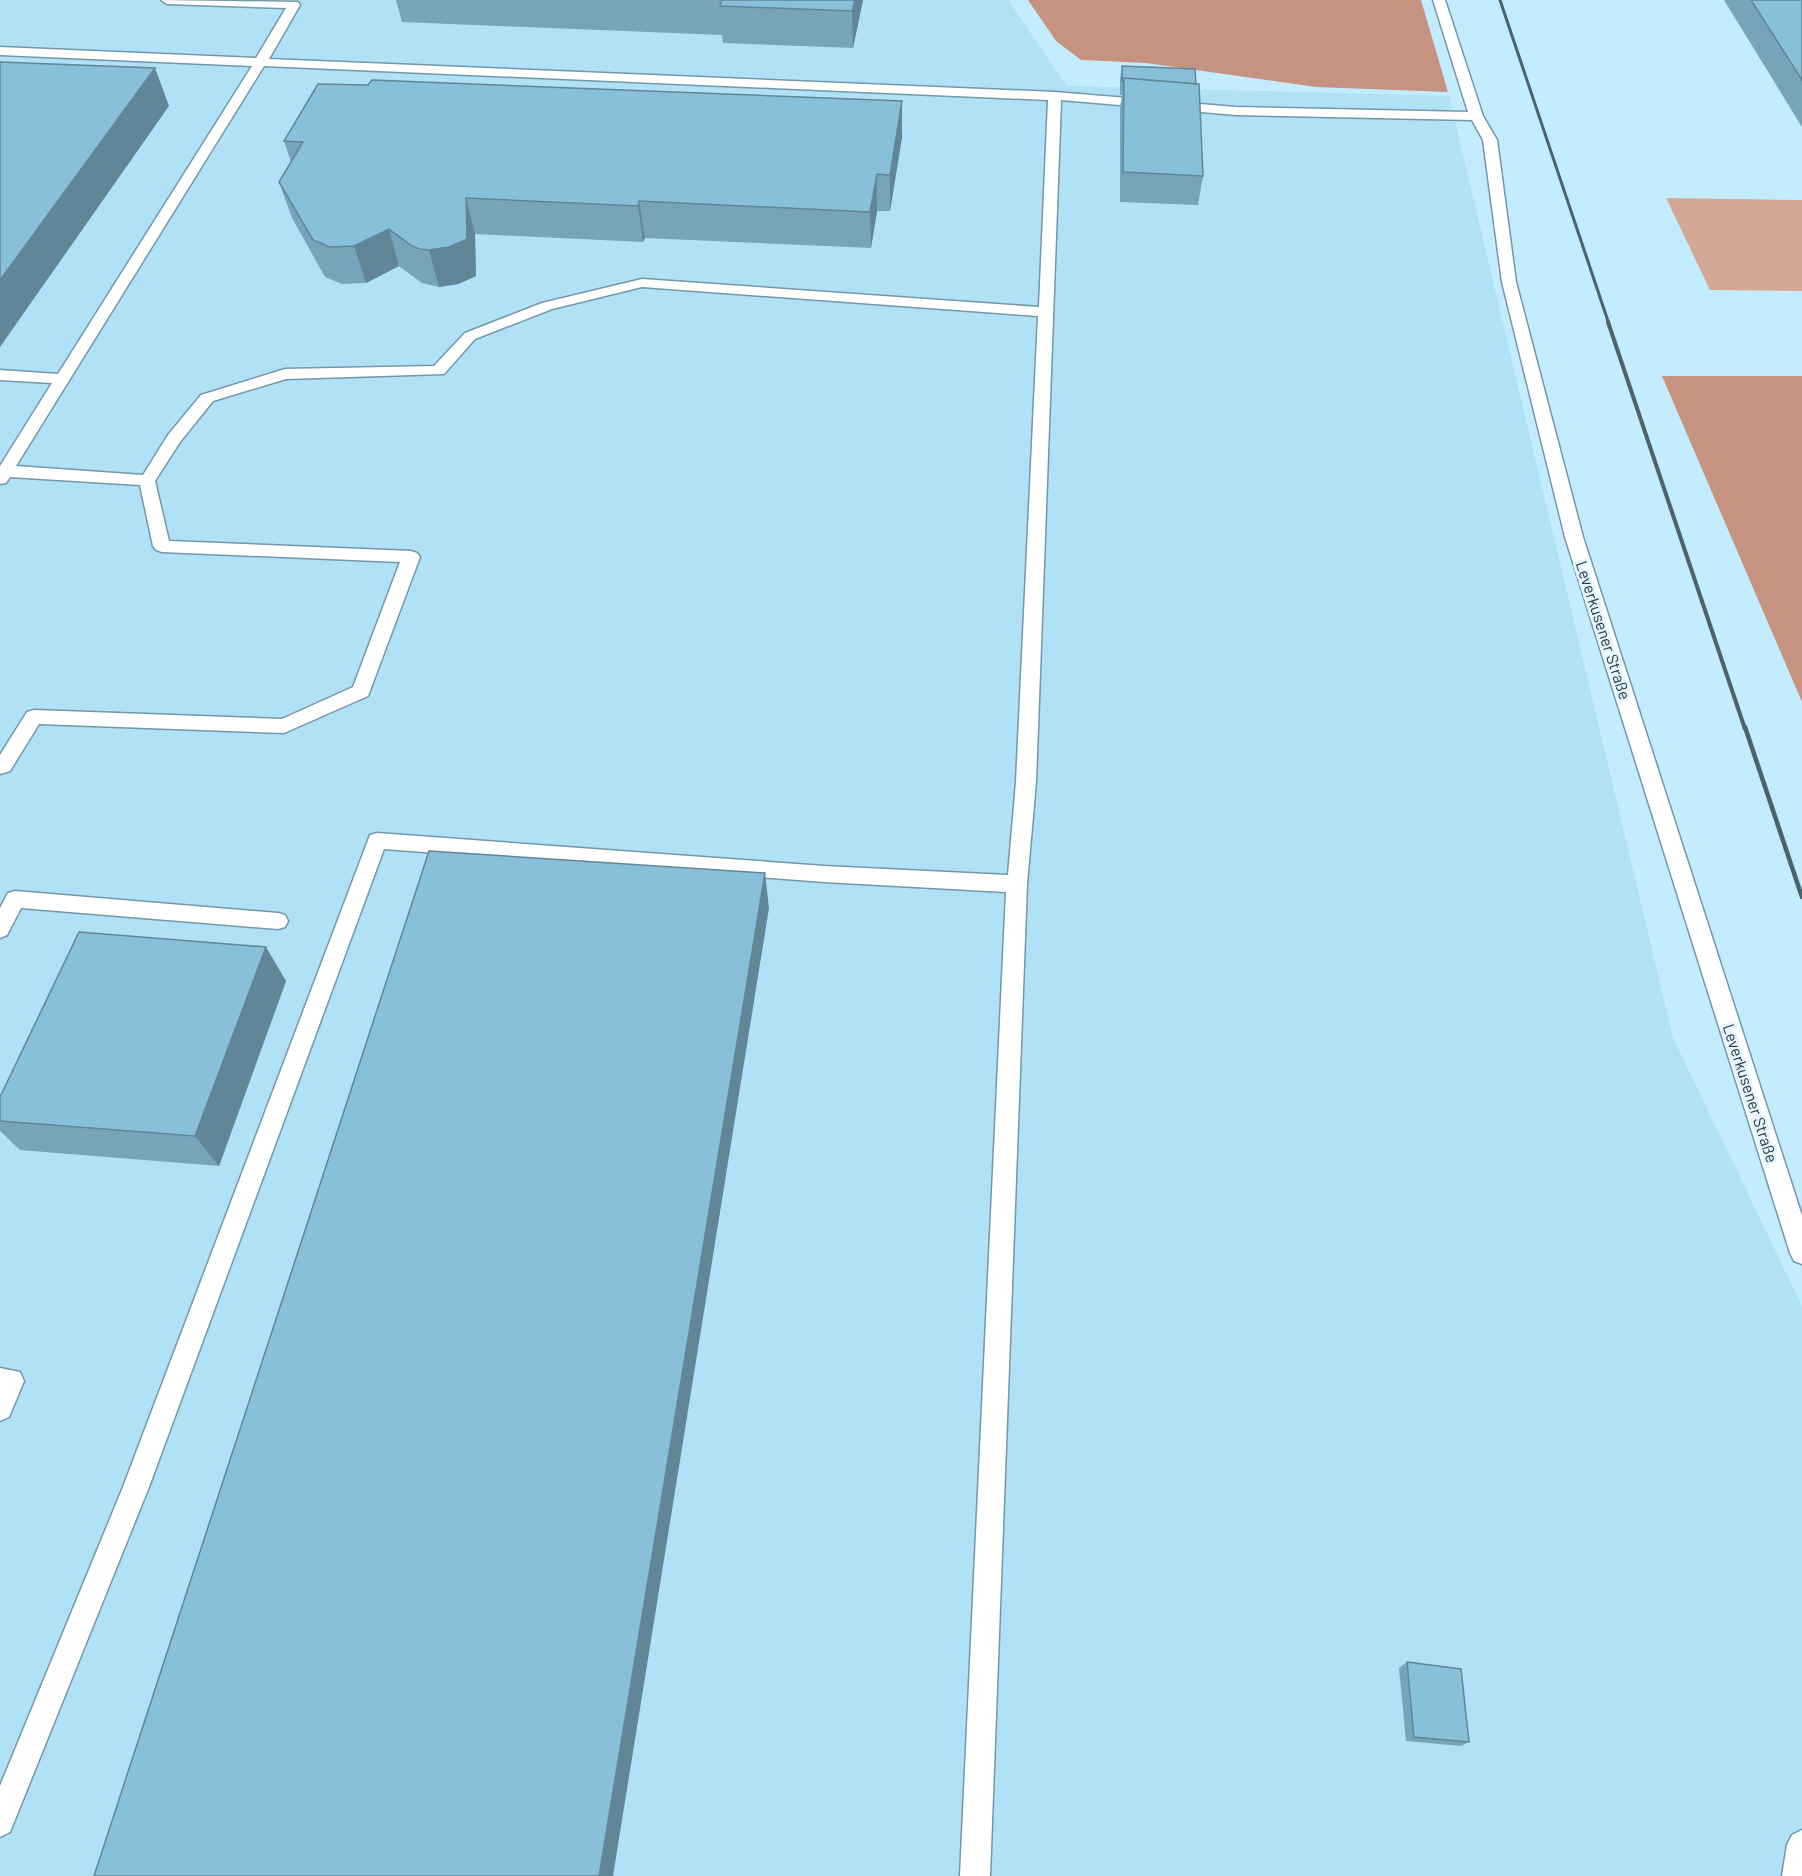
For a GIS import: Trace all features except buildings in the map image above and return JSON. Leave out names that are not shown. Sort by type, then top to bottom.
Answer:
[{"type":"lane","points":[[3,475],[295,3],[167,0]]},
{"type":"lane","name":"Leverkusener Straße","points":[[1439,0],[1476,116],[1490,140],[1509,282],[1574,537],[1802,1253]]},
{"type":"lane","points":[[0,51],[1055,96],[1236,111],[1476,116]]},
{"type":"lane","points":[[975,1876],[1017,884],[1026,782],[1055,96]]},
{"type":"lane","points":[[0,767],[3,766],[34,717],[284,726],[361,691],[411,557],[162,546],[147,481],[174,439],[207,398],[285,375],[438,371],[470,336],[547,306],[642,283],[1046,312]]},
{"type":"lane","points":[[0,375],[63,379]]},
{"type":"lane","points":[[3,475],[108,475],[147,481]]},
{"type":"lane","points":[[0,1822],[136,1486],[377,841],[824,874],[1017,884]]},
{"type":"lane","points":[[0,929],[15,899],[278,921]]},
{"type":"lane","points":[[0,1380],[11,1381],[0,1408]]},
{"type":"lane","points":[[1797,1876],[1802,1845]]},
{"type":"shaded area","points":[[0,0],[1008,0],[1067,86],[1449,96],[1673,1038],[1802,1306],[1802,1876],[0,1876]]},
{"type":"shaded area","points":[[1028,0],[1421,0],[1448,92],[1316,87],[1146,63],[1081,60],[1056,41]]},
{"type":"shaded area","points":[[1666,198],[1802,200],[1802,291],[1710,290]]},
{"type":"shaded area","points":[[1662,376],[1802,376],[1802,702]]},
{"type":"railway","points":[[1500,0],[1609,324]]},
{"type":"railway","points":[[1608,322],[1745,729]]},
{"type":"railway","points":[[1745,727],[1802,897]]}]
